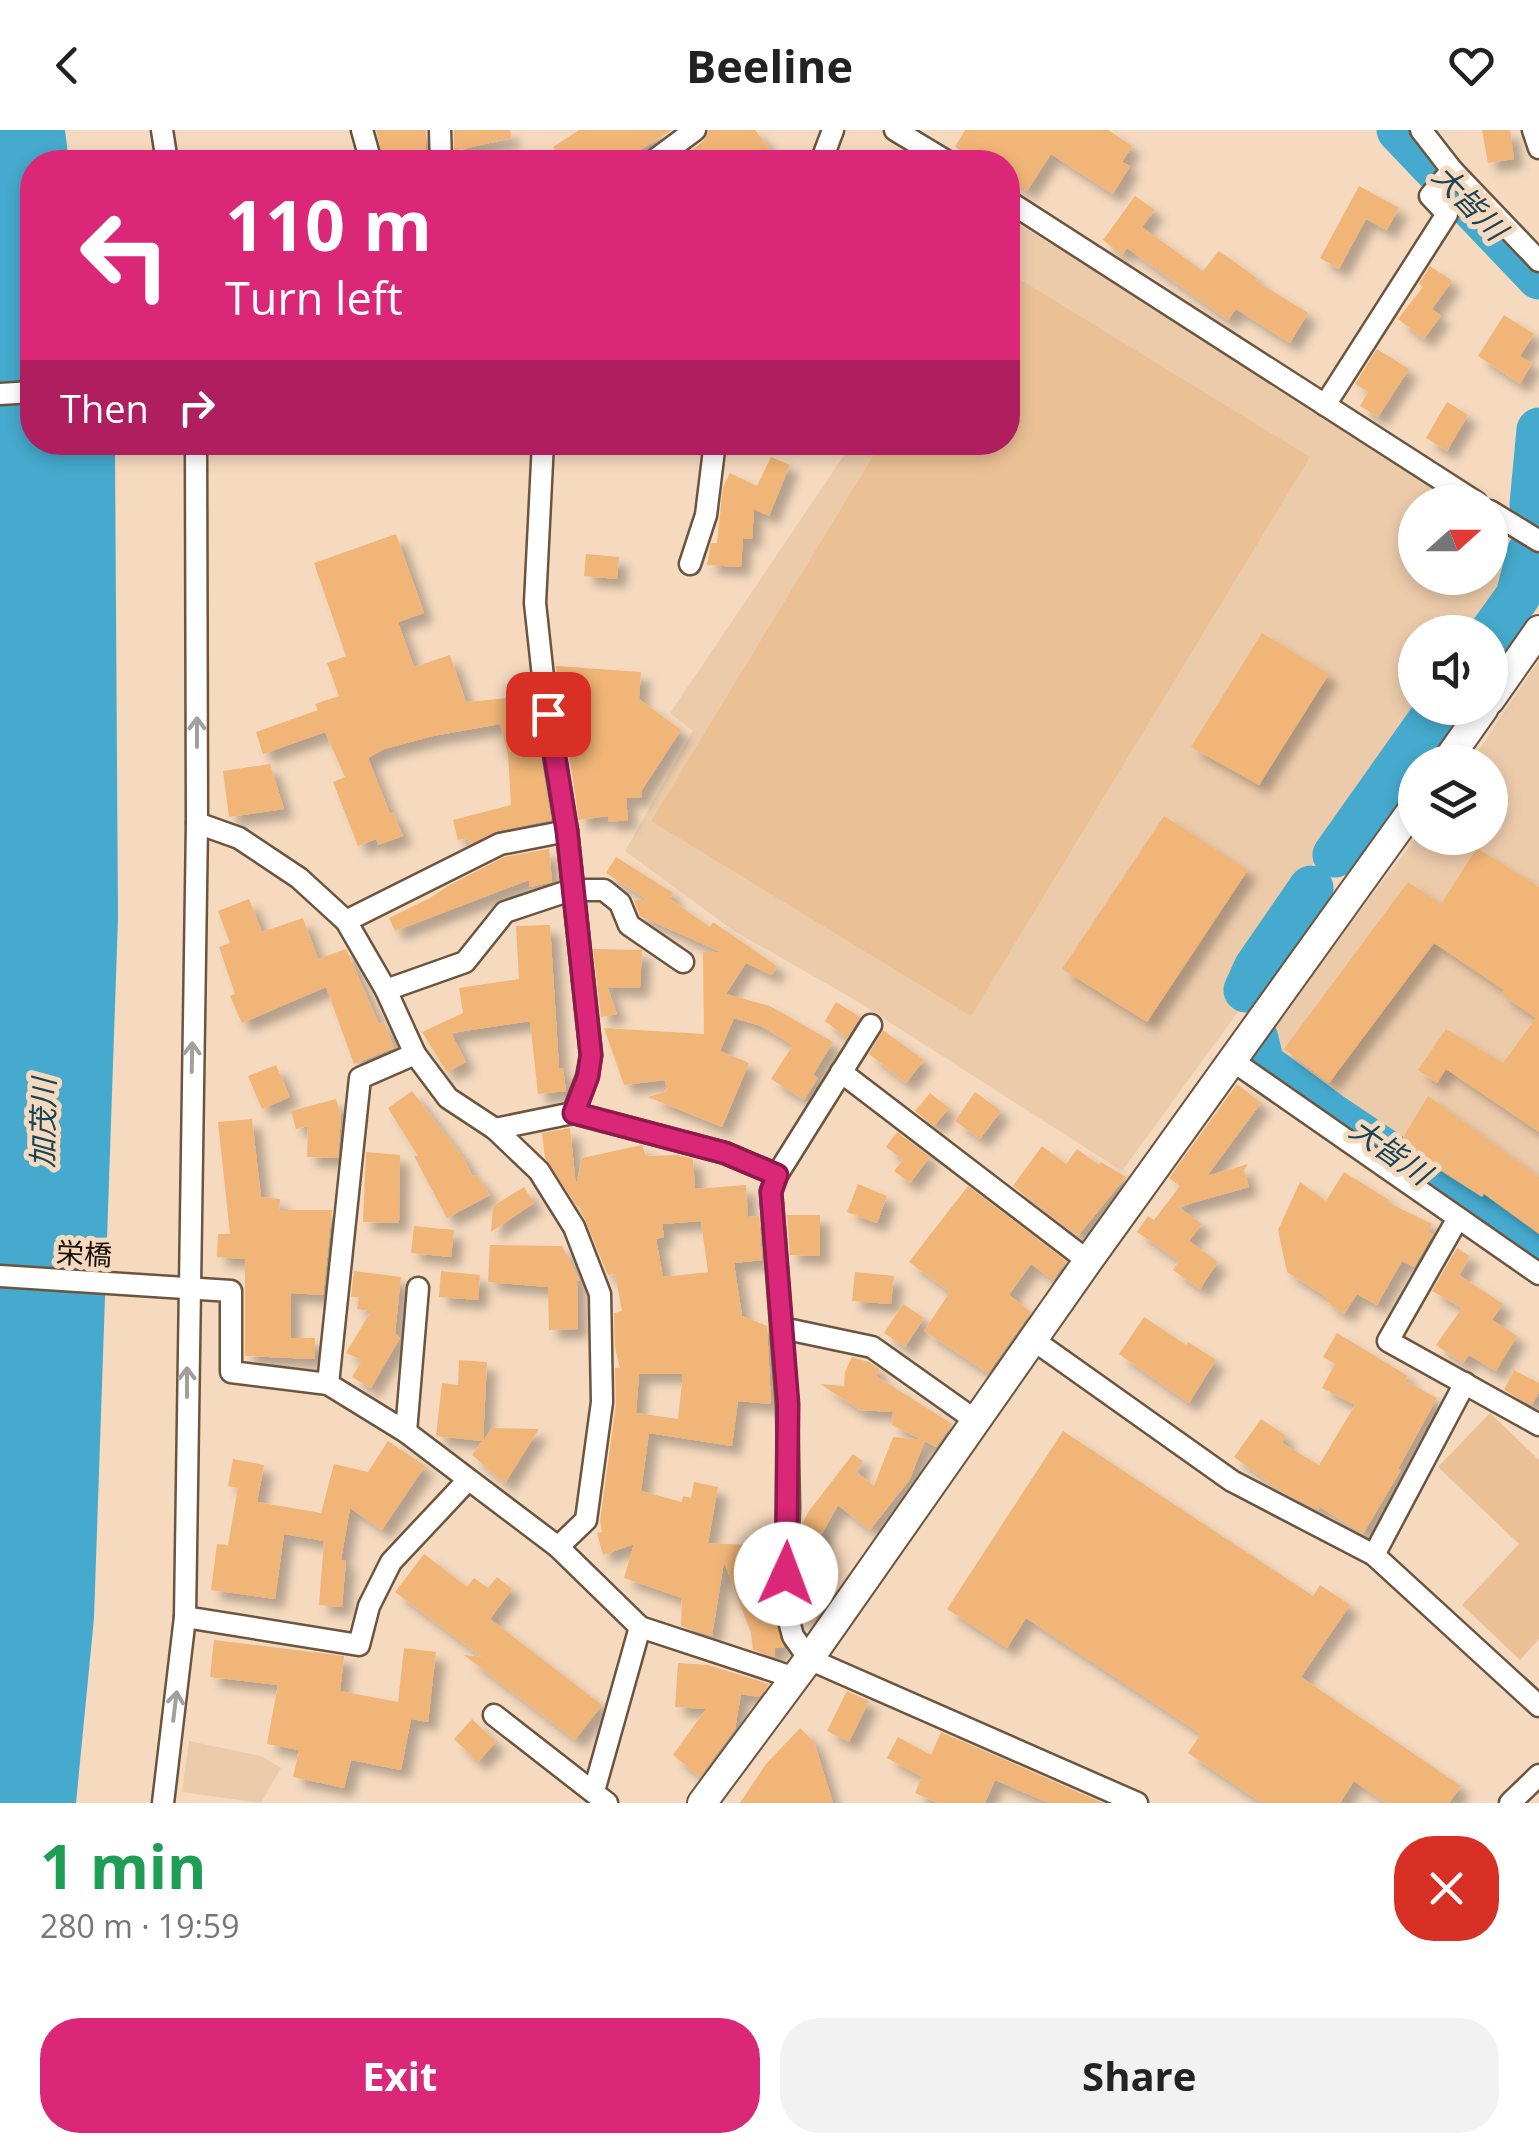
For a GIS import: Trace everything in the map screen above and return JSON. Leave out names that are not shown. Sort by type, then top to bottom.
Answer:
[{"type":"street","points":[[668,150],[695,130]]},
{"type":"street","points":[[895,130],[928,150]]},
{"type":"street","points":[[1420,130],[1452,170],[1539,261]]},
{"type":"street","points":[[1533,130],[1539,148]]},
{"type":"street","points":[[1324,405],[1446,214],[1430,196],[1452,170]]},
{"type":"street","points":[[1020,209],[1449,485]]},
{"type":"street","points":[[163,1803],[185,1617],[197,824],[196,455]]},
{"type":"street","points":[[542,455],[535,603],[567,831],[591,1055],[588,1076],[574,1113]]},
{"type":"street","points":[[690,564],[706,515],[713,455]]},
{"type":"street","points":[[1508,523],[1539,541]]},
{"type":"street","points":[[1508,674],[1539,630]]},
{"type":"street","points":[[197,824],[240,838],[299,878],[346,921],[386,990],[414,1054],[448,1098],[496,1129],[539,1171],[574,1227],[600,1294],[602,1402],[586,1520],[558,1547]]},
{"type":"street","points":[[702,1803],[1398,830]]},
{"type":"street","points":[[346,921],[500,844],[567,831]]},
{"type":"street","points":[[386,990],[466,962],[505,912],[571,890],[604,890],[620,903],[629,925],[682,962]]},
{"type":"street","points":[[802,1668],[784,1606],[789,1508],[788,1404],[771,1192],[777,1175],[871,1025]]},
{"type":"street","points":[[414,1054],[360,1078],[328,1384],[406,1432],[558,1547],[640,1626],[802,1668],[1137,1803]]},
{"type":"street","points":[[1233,1061],[1539,1274]]},
{"type":"street","points":[[841,1072],[1088,1261]]},
{"type":"street","points":[[496,1129],[574,1113],[725,1153],[777,1175]]},
{"type":"street","points":[[1458,1218],[1388,1340],[1539,1425]]},
{"type":"street","name":"栄橋","points":[[0,1276],[230,1292],[231,1372],[328,1384]]},
{"type":"street","points":[[406,1432],[418,1288]]},
{"type":"street","points":[[782,1328],[872,1348],[975,1420]]},
{"type":"street","points":[[1032,1339],[1232,1481],[1374,1556],[1539,1706]]},
{"type":"street","points":[[1374,1556],[1465,1383]]},
{"type":"street","points":[[185,1617],[359,1645],[369,1606],[391,1562],[468,1480]]},
{"type":"street","points":[[494,1714],[601,1797],[640,1626]]},
{"type":"street","points":[[1510,1803],[1539,1776]]},
{"type":"shaded area","points":[[1020,225],[1174,319],[1427,485],[1398,485],[1398,595],[1498,595],[1485,615],[1398,615],[1398,725],[1410,725],[1299,884],[1239,979],[1240,1009],[1122,1171],[850,997],[734,931],[625,851],[693,731],[670,713],[844,455],[1020,455]]},
{"type":"shaded area","points":[[1020,279],[1310,457],[971,1016],[651,821],[874,455],[1020,455]]},
{"type":"shaded area","points":[[1508,543],[1524,554],[1508,579]]},
{"type":"shaded area","points":[[1539,660],[1539,1245],[1292,1077],[1266,1048],[1284,1009],[1403,855],[1508,855],[1508,745],[1482,745],[1496,725],[1508,725],[1508,706]]},
{"type":"shaded area","points":[[1490,1413],[1539,1460],[1539,1639],[1520,1660],[1462,1605],[1519,1544],[1438,1467]]},
{"type":"shaded area","points":[[189,1741],[261,1756],[281,1768],[261,1803],[182,1792]]},
{"type":"water","name":"加茂川","points":[[0,130],[65,130],[68,150],[20,150],[20,455],[115,455],[118,918],[94,1618],[76,1803],[0,1803]]},
{"type":"building","points":[[376,130],[426,130],[425,150],[381,150]]},
{"type":"building","points":[[454,130],[510,130],[511,138],[454,150]]},
{"type":"building","points":[[579,130],[672,130],[640,150],[553,147]]},
{"type":"building","points":[[709,130],[755,130],[771,150],[692,150]]},
{"type":"building","points":[[965,130],[1108,130],[1132,146],[1122,162],[1130,166],[1113,194],[1051,154],[1027,191],[1020,186],[1020,150],[955,147]]},
{"type":"building","points":[[1482,130],[1510,130],[1514,159],[1488,163]]},
{"type":"building","points":[[1359,186],[1399,208],[1387,230],[1366,219],[1339,269],[1320,258]]},
{"type":"building","points":[[1135,196],[1155,210],[1142,227],[1203,271],[1219,251],[1256,281],[1308,313],[1290,343],[1236,309],[1228,320],[1127,248],[1122,255],[1103,240]]},
{"type":"building","points":[[1430,266],[1452,281],[1432,309],[1441,316],[1424,339],[1398,319],[1423,287],[1419,284]]},
{"type":"building","points":[[1504,315],[1534,334],[1520,356],[1532,363],[1520,384],[1478,356]]},
{"type":"building","points":[[1377,349],[1409,369],[1378,417],[1360,406],[1368,392],[1355,384]]},
{"type":"building","points":[[1447,402],[1468,415],[1447,451],[1426,438]]},
{"type":"building","points":[[771,457],[790,465],[769,516],[754,509],[752,539],[743,538],[741,567],[707,565],[711,543],[717,543],[723,487],[730,473],[757,486]]},
{"type":"building","points":[[396,534],[424,613],[398,622],[414,667],[450,655],[466,702],[531,696],[551,820],[497,831],[470,844],[467,838],[458,840],[453,820],[511,805],[508,754],[500,724],[433,736],[384,749],[368,758],[403,836],[378,845],[376,839],[358,846],[333,782],[345,777],[325,732],[263,754],[256,732],[318,710],[315,704],[339,696],[327,663],[346,656],[314,563]]},
{"type":"building","points":[[586,554],[619,557],[617,579],[584,576]]},
{"type":"building","points":[[1262,633],[1329,674],[1259,785],[1191,747]]},
{"type":"building","points":[[556,666],[641,672],[639,699],[681,730],[642,790],[642,797],[626,798],[628,820],[609,822],[608,816],[579,820]]},
{"type":"building","points":[[270,764],[284,809],[229,817],[223,771]]},
{"type":"building","points":[[1164,816],[1248,870],[1147,1022],[1062,969]]},
{"type":"building","points":[[549,849],[552,882],[530,887],[529,880],[395,931],[389,918],[448,886],[504,857]]},
{"type":"building","points":[[1472,855],[1488,855],[1539,887],[1539,1132],[1446,1069],[1437,1083],[1418,1070],[1446,1029],[1503,1063],[1536,1018],[1501,994],[1504,990],[1434,943],[1329,1083],[1284,1049],[1408,882],[1441,904]]},
{"type":"building","points":[[616,857],[673,893],[670,899],[710,927],[713,922],[777,966],[772,975],[746,963],[726,994],[770,1006],[833,1042],[813,1075],[818,1078],[804,1100],[771,1079],[793,1045],[761,1026],[734,1018],[720,1051],[749,1063],[722,1127],[648,1097],[667,1091],[665,1080],[624,1085],[604,1028],[704,1034],[703,952],[721,952],[640,916],[634,900],[647,900],[606,873]]},
{"type":"building","points":[[249,899],[262,932],[303,918],[318,959],[346,949],[379,1024],[384,1022],[394,1048],[354,1064],[326,987],[242,1023],[230,996],[235,994],[219,947],[230,943],[218,911]]},
{"type":"building","points":[[550,925],[559,1068],[563,1068],[566,1091],[538,1094],[530,1021],[451,1033],[466,1062],[447,1072],[422,1032],[463,1013],[459,988],[519,979],[516,926]]},
{"type":"building","points":[[593,949],[642,950],[640,988],[607,987],[617,1014],[601,1017]]},
{"type":"building","points":[[836,1002],[860,1017],[847,1038],[825,1021]]},
{"type":"building","points":[[883,1030],[924,1060],[906,1083],[869,1054]]},
{"type":"building","points":[[276,1065],[290,1097],[262,1109],[248,1076]]},
{"type":"building","points":[[1237,1084],[1261,1103],[1207,1176],[1248,1164],[1244,1170],[1249,1187],[1178,1207],[1202,1224],[1189,1241],[1218,1262],[1200,1289],[1173,1270],[1179,1261],[1137,1232],[1148,1216],[1154,1220],[1180,1186],[1169,1178]]},
{"type":"building","points":[[412,1091],[490,1195],[447,1218],[414,1156],[418,1156],[388,1108]]},
{"type":"building","points":[[975,1092],[1001,1111],[980,1139],[955,1121]]},
{"type":"building","points":[[930,1093],[949,1108],[934,1126],[915,1111]]},
{"type":"building","points":[[1428,1096],[1539,1177],[1539,1234],[1484,1194],[1482,1197],[1399,1144]]},
{"type":"building","points":[[336,1099],[341,1116],[338,1158],[307,1157],[308,1126],[296,1129],[291,1111]]},
{"type":"building","points":[[252,1119],[261,1197],[280,1199],[279,1210],[332,1210],[323,1295],[291,1293],[291,1338],[315,1338],[315,1359],[245,1356],[245,1259],[217,1257],[218,1234],[230,1234],[218,1122]]},
{"type":"building","points":[[570,1128],[576,1186],[582,1158],[642,1145],[646,1156],[693,1159],[695,1189],[746,1185],[748,1217],[759,1216],[762,1260],[734,1263],[742,1316],[767,1326],[771,1404],[738,1401],[732,1446],[649,1433],[641,1491],[682,1502],[683,1496],[691,1498],[694,1482],[718,1487],[708,1543],[771,1546],[769,1587],[784,1647],[775,1648],[774,1657],[753,1650],[751,1633],[724,1562],[712,1636],[681,1626],[682,1598],[624,1578],[634,1544],[603,1555],[597,1533],[602,1532],[600,1521],[616,1404],[615,1368],[620,1368],[614,1313],[622,1311],[615,1274],[608,1275],[579,1206],[545,1158],[542,1133]],"holes":[[[701,1221],[708,1272],[663,1277],[656,1239],[664,1237],[662,1224]],[[639,1374],[683,1374],[678,1419],[636,1413]]]},
{"type":"building","points":[[897,1132],[930,1157],[910,1183],[894,1171],[903,1160],[886,1147]]},
{"type":"building","points":[[1042,1146],[1066,1164],[1077,1149],[1126,1177],[1078,1236],[1013,1186]]},
{"type":"building","points":[[366,1152],[400,1155],[399,1223],[363,1222]]},
{"type":"building","points":[[1344,1172],[1387,1202],[1432,1224],[1428,1232],[1433,1234],[1414,1267],[1402,1261],[1377,1305],[1357,1294],[1344,1314],[1326,1301],[1328,1298],[1287,1272],[1278,1230],[1300,1182],[1326,1201]]},
{"type":"building","points":[[858,1184],[887,1196],[877,1223],[847,1212]]},
{"type":"building","points":[[968,1186],[1066,1261],[1053,1280],[1031,1264],[1009,1295],[1031,1312],[988,1373],[924,1331],[950,1292],[909,1262]]},
{"type":"building","points":[[524,1187],[534,1203],[491,1232],[493,1206]]},
{"type":"building","points":[[787,1215],[820,1215],[820,1256],[790,1255]]},
{"type":"building","points":[[414,1226],[454,1230],[451,1257],[411,1253]]},
{"type":"building","points":[[490,1245],[562,1246],[580,1281],[578,1329],[549,1330],[548,1287],[488,1282]]},
{"type":"building","points":[[1457,1248],[1470,1256],[1459,1275],[1503,1304],[1492,1320],[1517,1336],[1496,1371],[1469,1355],[1463,1363],[1436,1345],[1462,1308],[1432,1291]]},
{"type":"building","points":[[354,1271],[401,1277],[395,1333],[400,1338],[371,1388],[352,1377],[362,1360],[346,1353],[371,1311],[357,1309],[359,1297],[351,1297]]},
{"type":"building","points":[[441,1271],[480,1275],[478,1300],[439,1297]]},
{"type":"building","points":[[855,1272],[894,1276],[891,1304],[852,1301]]},
{"type":"building","points":[[903,1304],[924,1318],[905,1347],[884,1333]]},
{"type":"building","points":[[1144,1317],[1216,1360],[1189,1403],[1119,1354]]},
{"type":"building","points":[[1337,1333],[1408,1376],[1405,1381],[1437,1398],[1363,1534],[1320,1507],[1318,1510],[1284,1493],[1234,1457],[1261,1419],[1286,1436],[1282,1443],[1319,1465],[1355,1405],[1322,1388],[1335,1364],[1323,1357]]},
{"type":"building","points":[[852,1357],[869,1362],[879,1369],[876,1376],[952,1424],[936,1447],[892,1425],[893,1412],[860,1410],[820,1384],[844,1386]]},
{"type":"building","points":[[459,1360],[487,1362],[483,1441],[492,1428],[539,1429],[505,1483],[472,1455],[482,1441],[436,1436],[442,1383],[458,1385]]},
{"type":"building","points":[[1514,1370],[1539,1383],[1532,1405],[1504,1390]]},
{"type":"building","points":[[1063,1431],[1313,1596],[1320,1585],[1350,1605],[1301,1677],[1461,1786],[1449,1803],[1386,1803],[1354,1781],[1340,1803],[1262,1803],[1188,1753],[1201,1734],[1026,1618],[1007,1648],[947,1609]]},
{"type":"building","points":[[893,1437],[925,1440],[910,1479],[870,1530],[838,1505],[816,1544],[802,1536],[802,1524],[809,1511],[853,1454],[863,1461],[856,1472],[874,1486]]},
{"type":"building","points":[[388,1441],[425,1466],[382,1530],[350,1508],[341,1560],[346,1560],[342,1607],[319,1605],[324,1541],[284,1534],[275,1599],[211,1590],[217,1544],[228,1545],[238,1488],[228,1486],[233,1459],[264,1465],[257,1502],[321,1513],[334,1464],[368,1472]]},
{"type":"building","points":[[424,1554],[467,1587],[474,1578],[488,1588],[497,1577],[512,1589],[490,1619],[602,1705],[575,1740],[464,1655],[482,1657],[395,1592]]},
{"type":"building","points":[[816,1582],[832,1593],[814,1620],[799,1606]]},
{"type":"building","points":[[214,1640],[344,1656],[340,1691],[398,1702],[404,1648],[436,1652],[428,1722],[411,1719],[401,1770],[351,1760],[344,1788],[293,1777],[299,1750],[267,1744],[278,1685],[210,1677]]},
{"type":"building","points":[[678,1663],[708,1665],[769,1684],[759,1697],[741,1694],[735,1729],[700,1777],[673,1755],[706,1709],[675,1707]]},
{"type":"building","points":[[847,1691],[869,1701],[849,1742],[827,1731]]},
{"type":"building","points":[[472,1719],[496,1742],[478,1762],[454,1739]]},
{"type":"building","points":[[800,1728],[814,1742],[833,1803],[740,1803],[766,1764]]},
{"type":"building","points":[[941,1732],[1103,1803],[1049,1803],[995,1780],[985,1803],[938,1803],[915,1793],[922,1777],[887,1758],[898,1737],[931,1755]]},
{"type":"waterway","name":"大皆川","points":[[1399,130],[1539,277]]},
{"type":"waterway","name":"大皆川","points":[[1532,504],[1539,430]]},
{"type":"waterway","name":"大皆川","points":[[1504,615],[1518,596],[1529,553]]},
{"type":"waterway","name":"大皆川","points":[[1335,855],[1427,725]]},
{"type":"waterway","name":"大皆川","points":[[1246,990],[1256,968],[1311,888]]},
{"type":"waterway","name":"大皆川","points":[[1256,1039],[1262,1064],[1332,1116],[1539,1255]]},
{"type":"route","points":[[548,714],[567,831],[591,1055],[588,1076],[574,1113],[725,1153],[777,1175],[771,1192],[788,1404],[786,1574]]}]
